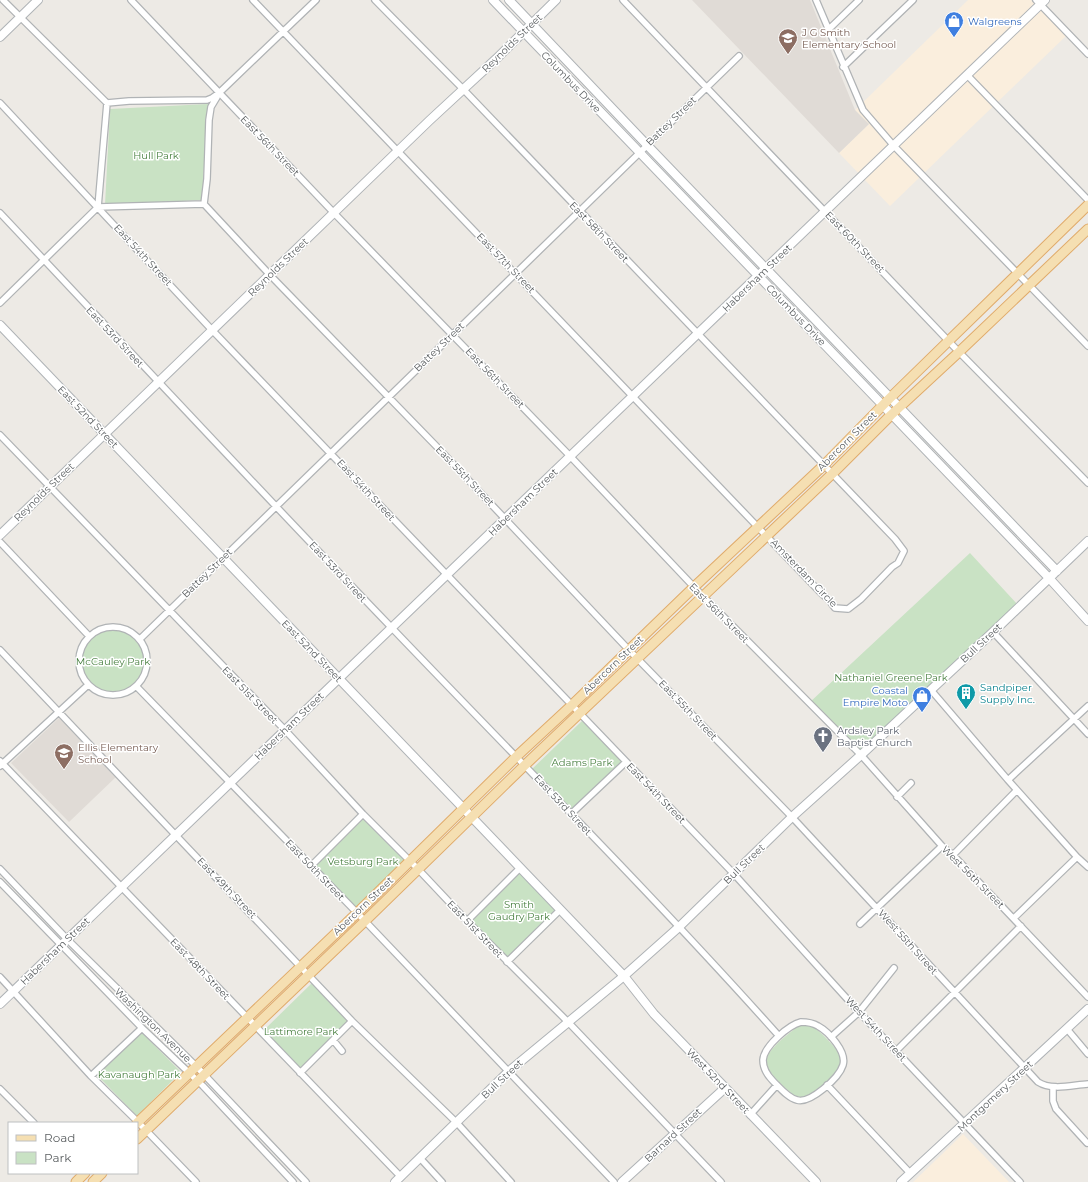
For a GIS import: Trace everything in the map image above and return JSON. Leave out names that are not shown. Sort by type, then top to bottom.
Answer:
[{"type":"main road","name":"Abercorn Street","points":[[138,1122],[410,861],[517,756],[572,705],[628,649],[824,465],[882,405],[1088,205]]},
{"type":"main road","name":"Abercorn Street","points":[[138,1139],[766,534],[832,474],[890,414],[1030,286],[1088,229]]},
{"type":"main road","points":[[76,1182],[84,1174]]},
{"type":"main road","points":[[93,1182],[101,1174]]},
{"type":"street","points":[[3,0],[107,103],[129,101],[207,100],[219,93],[316,0]]},
{"type":"street","points":[[0,37],[38,0]]},
{"type":"street","name":"East 56th Street","points":[[131,0],[334,213],[570,456],[702,596],[861,755]]},
{"type":"street","name":"East 57th Street","points":[[253,0],[758,526]]},
{"type":"street","name":"East 58th Street","points":[[375,0],[463,89],[824,465]]},
{"type":"street","name":"Columbus Drive","points":[[493,0],[523,33],[640,152],[758,277],[1049,578],[1088,622]]},
{"type":"street","name":"Columbus Drive","points":[[509,0],[1057,571]]},
{"type":"street","name":"Reynolds Street","points":[[0,535],[556,0]]},
{"type":"street","name":"East 60th Street","points":[[623,0],[959,352],[1088,483]]},
{"type":"street","points":[[816,0],[843,67],[863,110],[894,146],[1088,346]]},
{"type":"street","points":[[828,30],[859,0]]},
{"type":"street","points":[[843,67],[913,0]]},
{"type":"street","points":[[1041,2],[1088,54]]},
{"type":"street","name":"Habersham Street","points":[[0,1004],[758,277],[1041,2]]},
{"type":"street","name":"Battey Street","points":[[140,639],[739,56]]},
{"type":"street","points":[[967,75],[1088,200]]},
{"type":"street","points":[[98,207],[204,204],[207,179],[209,120],[211,107],[219,93]]},
{"type":"street","name":"East 54th Street","points":[[0,103],[212,330],[734,874]]},
{"type":"street","points":[[0,303],[98,207],[107,103]]},
{"type":"street","name":"East 55th Street","points":[[204,204],[270,275],[505,518],[628,649],[792,817]]},
{"type":"street","name":"East 53rd Street","points":[[0,214],[391,628],[517,756],[719,969],[779,1036]]},
{"type":"street","name":"East 52nd Street","points":[[0,325],[624,976]]},
{"type":"street","name":"East 51st Street","points":[[0,435],[285,730],[363,814],[507,962],[569,1023],[721,1182]]},
{"type":"street","name":"Amsterdam Circle","points":[[758,526],[835,608],[848,609],[861,598],[892,567],[898,563],[904,552],[895,539],[824,465]]},
{"type":"street","name":"Bull Street","points":[[398,1179],[508,1072],[569,1023],[679,927],[792,817],[994,632],[1088,541]]},
{"type":"street","points":[[0,542],[89,636]]},
{"type":"street","points":[[108,627],[116,627],[124,628],[140,639],[145,647],[147,664],[145,673],[136,686],[128,692],[111,695],[102,694],[88,685],[81,674],[78,661],[83,643],[89,636],[98,630],[108,627]]},
{"type":"street","points":[[994,632],[1088,734]]},
{"type":"street","name":"East 49th Street","points":[[0,650],[352,1021],[457,1123],[512,1182]]},
{"type":"street","points":[[1,763],[88,685]]},
{"type":"street","name":"East 50th Street","points":[[136,686],[365,921],[614,1182]]},
{"type":"street","points":[[931,690],[1008,780],[1088,867]]},
{"type":"street","points":[[1008,780],[1088,706]]},
{"type":"street","name":"West 56th Street","points":[[861,755],[942,846],[953,855],[1014,918],[1088,997]]},
{"type":"street","points":[[571,814],[626,762]]},
{"type":"street","name":"East 48th Street","points":[[1,763],[300,1073],[398,1179]]},
{"type":"street","points":[[898,797],[912,783]]},
{"type":"street","points":[[953,855],[1017,790]]},
{"type":"street","points":[[311,866],[363,814]]},
{"type":"street","name":"West 55th Street","points":[[792,817],[1038,1082],[1043,1085],[1054,1087]]},
{"type":"street","points":[[860,924],[942,846]]},
{"type":"street","points":[[1014,918],[1077,856]]},
{"type":"street","points":[[467,921],[520,869]]},
{"type":"street","name":"Washington Avenue","points":[[0,870],[142,1028],[201,1078],[306,1182]]},
{"type":"street","name":"West 54th Street","points":[[734,874],[859,1012],[1020,1182]]},
{"type":"street","name":"Washington Avenue","points":[[0,882],[201,1078],[293,1182]]},
{"type":"street","points":[[507,962],[560,910]]},
{"type":"street","points":[[896,1051],[1021,926]]},
{"type":"street","points":[[831,1037],[859,1012],[894,968]]},
{"type":"street","name":"West 52nd Street","points":[[624,976],[654,1014],[816,1182]]},
{"type":"street","points":[[0,977],[91,1076],[147,1130],[193,1181]]},
{"type":"street","name":"Montgomery Street","points":[[901,1182],[1088,1009]]},
{"type":"street","points":[[300,1073],[352,1021]]},
{"type":"street","points":[[806,1022],[820,1027],[831,1037],[841,1049],[844,1064],[838,1074],[827,1085],[804,1101],[790,1097],[765,1072],[763,1060],[765,1054],[779,1036],[796,1023],[806,1022]]},
{"type":"street","points":[[91,1076],[142,1028]]},
{"type":"street","points":[[1067,1029],[1088,1054]]},
{"type":"street","points":[[333,1040],[342,1051]]},
{"type":"street","points":[[1087,1143],[1056,1109],[1053,1102],[1054,1087],[1088,1084]]},
{"type":"street","points":[[750,1114],[777,1085]]},
{"type":"street","points":[[827,1085],[910,1173]]},
{"type":"street","name":"Barnard Street","points":[[622,1182],[724,1088]]},
{"type":"street","points":[[0,1089],[33,1122]]},
{"type":"street","points":[[420,1158],[442,1182]]},
{"type":"street","points":[[86,1174],[93,1182]]},
{"type":"shaded area","name":"J G Smith Elementary School","points":[[692,0],[810,0],[855,110],[869,124],[839,153]]},
{"type":"shaded area","points":[[968,0],[1031,0],[1066,36],[890,206],[839,153],[869,124],[855,110]]},
{"type":"shaded area","name":"Ellis Elementary School","points":[[59,718],[116,777],[69,822],[11,763]]},
{"type":"shaded area","points":[[963,1134],[1009,1182],[913,1182]]},
{"type":"green space","name":"Hull Park","points":[[208,104],[202,200],[105,205],[110,109]]},
{"type":"green space","name":"Nathaniel Greene Park","points":[[970,553],[1019,606],[861,755],[809,703]]},
{"type":"green space","name":"McCauley Park","points":[[106,627],[120,627],[132,633],[141,642],[147,654],[145,674],[137,685],[126,693],[120,695],[106,695],[100,693],[89,685],[81,674],[79,668],[79,654],[81,648],[89,637],[100,629]]},
{"type":"green space","name":"Adams Park","points":[[582,721],[623,762],[571,811],[532,769]]},
{"type":"green space","name":"Vetsburg Park","points":[[363,819],[406,862],[356,909],[315,867]]},
{"type":"green space","name":"Smith Gaudry Park","points":[[519,869],[560,910],[507,962],[467,921]]},
{"type":"green space","name":"Lattimore Park","points":[[313,982],[349,1021],[301,1070],[263,1031]]},
{"type":"green space","points":[[801,1024],[812,1026],[820,1032],[838,1051],[841,1061],[840,1065],[832,1076],[819,1088],[808,1096],[797,1098],[776,1079],[768,1069],[767,1058],[777,1044]]},
{"type":"green space","name":"Kavanaugh Park","points":[[141,1032],[181,1072],[137,1116],[97,1075]]},
{"type":"place","name":"Walgreens","points":[[954,38]]},
{"type":"place","name":"J G Smith Elementary School","points":[[788,55]]},
{"type":"place","name":"Sandpiper Supply Inc.","points":[[966,710]]},
{"type":"place","name":"Coastal Empire Moto","points":[[922,713]]},
{"type":"place","name":"Ardsley Park Baptist Church","points":[[823,753]]},
{"type":"place","name":"Ellis Elementary School","points":[[64,770]]}]
